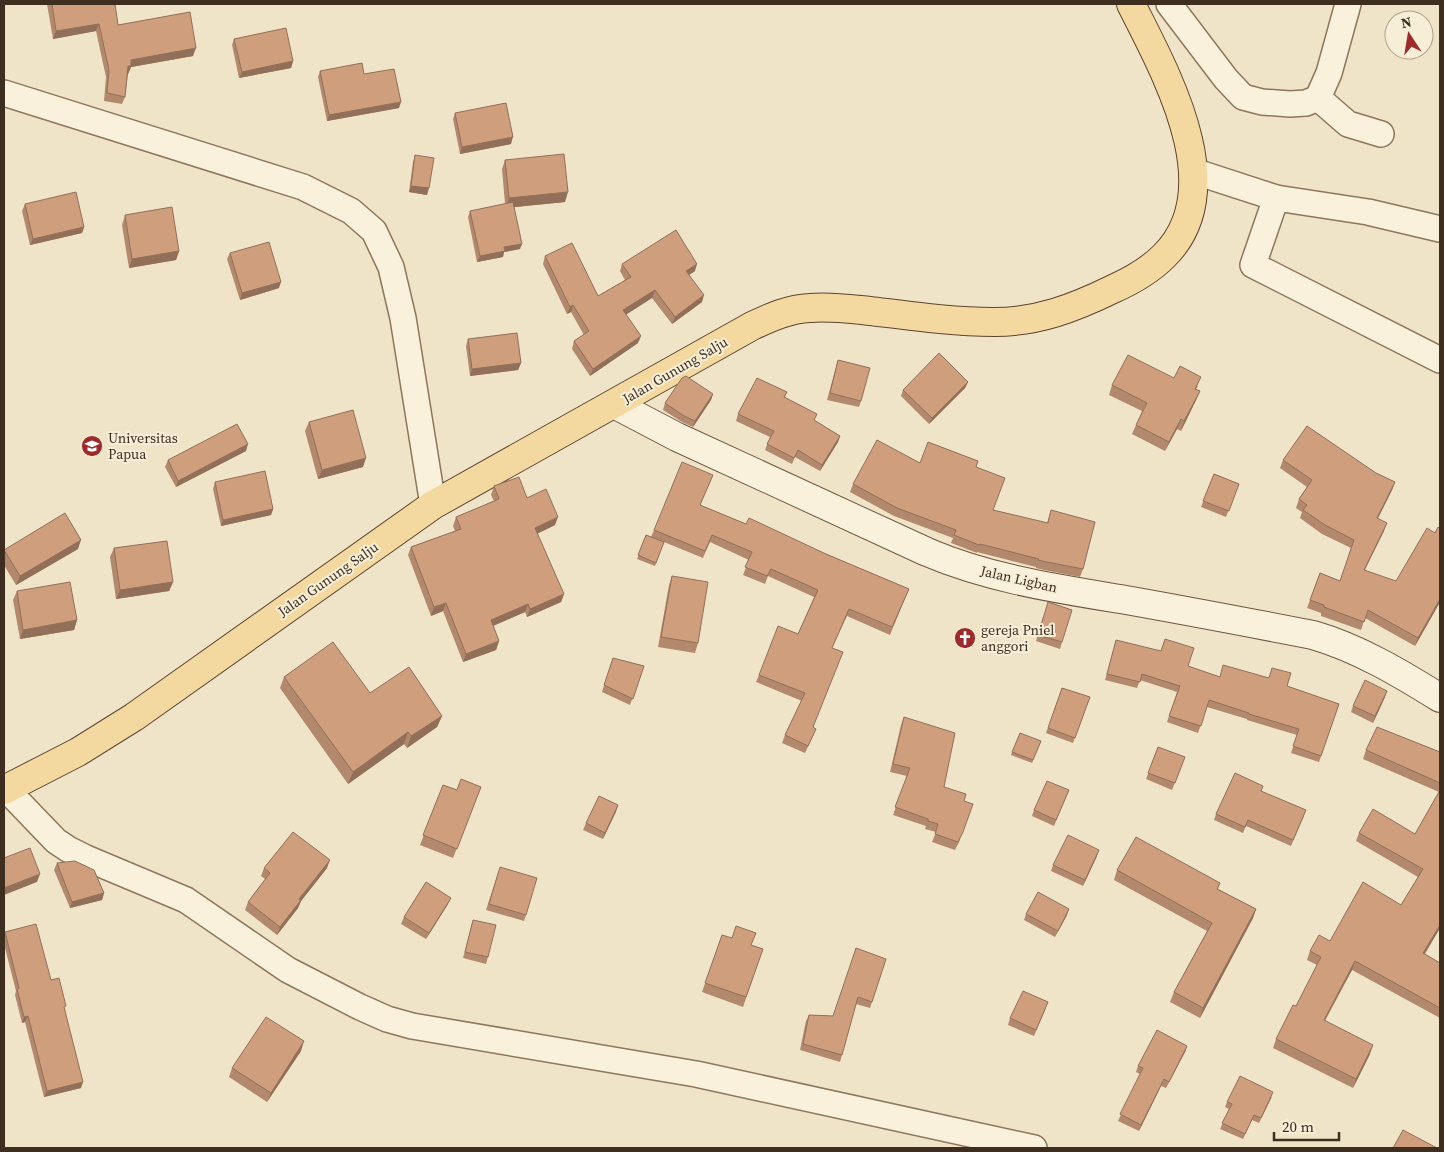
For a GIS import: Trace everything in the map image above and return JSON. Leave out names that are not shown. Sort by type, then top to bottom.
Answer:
[{"type":"main road","name":"Jalan Gunung Salju","points":[[5,790],[78,752],[134,717],[433,505],[752,326],[782,313],[810,308],[832,308],[941,319],[995,322],[1035,319],[1079,304],[1127,282],[1162,258],[1183,228],[1189,210],[1193,193],[1192,154],[1186,126],[1168,81],[1132,4]]},
{"type":"main road","name":"Jalan Ligban","points":[[614,404],[685,441],[927,552],[965,567],[1075,591],[1201,613],[1331,640],[1403,674],[1440,698]]},
{"type":"street","points":[[1169,4],[1226,79],[1243,97],[1262,102],[1290,104],[1306,103],[1318,98],[1329,72],[1348,4]]},
{"type":"street","points":[[4,93],[303,187],[351,211],[374,231],[391,267],[403,318],[433,505]]},
{"type":"street","points":[[1318,98],[1348,124],[1380,134]]},
{"type":"street","points":[[1193,171],[1276,198],[1368,212],[1440,229]]},
{"type":"street","points":[[1276,198],[1252,265],[1440,360]]},
{"type":"street","points":[[5,790],[56,841],[68,849],[186,900],[288,970],[387,1019],[412,1026],[696,1074],[1034,1148]]},
{"type":"building","points":[[52,4],[115,4],[118,25],[190,12],[196,48],[131,60],[131,66],[128,66],[125,97],[107,93],[109,70],[99,24],[56,31]]},
{"type":"building","points":[[286,28],[293,61],[242,72],[234,39]]},
{"type":"building","points":[[362,63],[364,74],[394,69],[401,102],[329,115],[320,71]]},
{"type":"building","points":[[506,103],[513,137],[462,147],[455,113]]},
{"type":"building","points":[[564,154],[568,192],[509,198],[505,160]]},
{"type":"building","points":[[415,155],[434,158],[429,188],[411,186]]},
{"type":"building","points":[[76,192],[84,227],[33,239],[25,204]]},
{"type":"building","points":[[513,202],[522,244],[504,247],[505,251],[480,256],[470,211]]},
{"type":"building","points":[[172,207],[179,251],[132,259],[125,215]]},
{"type":"building","points":[[676,230],[697,264],[686,271],[704,295],[675,317],[655,290],[623,310],[641,336],[593,369],[574,341],[589,331],[573,305],[570,307],[545,256],[572,243],[598,296],[631,277],[622,264]]},
{"type":"building","points":[[269,242],[281,282],[242,293],[230,253]]},
{"type":"building","points":[[517,333],[521,363],[472,369],[468,339]]},
{"type":"building","points":[[939,353],[968,382],[932,418],[903,390]]},
{"type":"building","points":[[1128,355],[1174,378],[1180,366],[1201,377],[1195,389],[1200,391],[1184,421],[1181,419],[1169,442],[1136,425],[1147,403],[1112,385]]},
{"type":"building","points":[[838,360],[870,368],[861,401],[830,393]]},
{"type":"building","points":[[686,376],[713,394],[695,421],[665,403],[682,378]]},
{"type":"building","points":[[757,378],[787,392],[784,397],[817,414],[814,420],[840,436],[822,465],[798,450],[794,458],[767,444],[774,431],[738,414]]},
{"type":"building","points":[[353,410],[366,458],[322,470],[309,422]]},
{"type":"building","points":[[237,424],[248,444],[178,481],[168,460]]},
{"type":"building","points":[[1307,426],[1376,473],[1395,482],[1377,518],[1387,523],[1364,570],[1396,581],[1427,528],[1435,533],[1438,527],[1440,529],[1440,599],[1418,638],[1368,610],[1364,622],[1310,600],[1320,573],[1340,581],[1354,540],[1325,525],[1303,510],[1307,505],[1299,499],[1312,480],[1283,460]]},
{"type":"building","points":[[877,440],[920,463],[928,442],[978,461],[976,467],[1005,478],[993,510],[1048,523],[1051,510],[1095,522],[1083,569],[979,545],[954,535],[956,530],[897,508],[853,484]]},
{"type":"building","points":[[682,462],[713,475],[700,505],[746,524],[749,518],[826,554],[909,589],[892,627],[849,609],[832,648],[843,652],[813,727],[816,729],[808,746],[785,735],[805,693],[759,675],[778,626],[798,634],[818,590],[771,569],[767,576],[745,567],[752,552],[712,535],[705,551],[654,530]]},
{"type":"building","points":[[265,471],[273,509],[223,520],[215,482]]},
{"type":"building","points":[[1214,474],[1239,484],[1229,511],[1203,501]]},
{"type":"building","points":[[519,477],[527,498],[546,489],[558,517],[535,528],[564,594],[530,609],[528,604],[491,620],[499,641],[466,654],[446,603],[434,607],[411,547],[461,529],[456,517],[499,499],[494,486]]},
{"type":"building","points":[[65,513],[81,540],[20,576],[4,550]]},
{"type":"building","points":[[646,535],[664,542],[656,563],[638,555]]},
{"type":"building","points":[[167,541],[173,582],[120,590],[114,548]]},
{"type":"building","points":[[672,576],[708,582],[698,643],[661,637]]},
{"type":"building","points":[[70,582],[77,620],[23,630],[17,591]]},
{"type":"building","points":[[1048,602],[1072,610],[1062,642],[1038,635]]},
{"type":"building","points":[[1165,639],[1194,648],[1188,666],[1220,677],[1223,665],[1269,678],[1272,668],[1291,673],[1287,686],[1339,704],[1321,756],[1293,746],[1299,729],[1209,700],[1201,726],[1169,716],[1180,686],[1142,674],[1140,682],[1107,674],[1116,640],[1161,651]]},
{"type":"building","points":[[333,642],[370,693],[409,667],[442,716],[411,736],[408,732],[353,772],[284,677]]},
{"type":"building","points":[[613,658],[644,666],[633,699],[604,685]]},
{"type":"building","points":[[1365,680],[1387,691],[1375,716],[1353,706]]},
{"type":"building","points":[[1062,688],[1090,697],[1075,738],[1048,728]]},
{"type":"building","points":[[904,717],[955,733],[944,787],[966,794],[964,801],[973,804],[958,842],[935,834],[938,824],[895,807],[910,768],[893,764]]},
{"type":"building","points":[[1377,727],[1440,752],[1440,783],[1366,750]]},
{"type":"building","points":[[1020,733],[1041,741],[1033,760],[1012,752]]},
{"type":"building","points":[[1158,747],[1185,757],[1175,783],[1148,773]]},
{"type":"building","points":[[1235,773],[1263,786],[1261,791],[1306,810],[1293,840],[1248,820],[1245,827],[1216,814]]},
{"type":"building","points":[[461,779],[481,787],[457,849],[423,835],[443,785],[457,790]]},
{"type":"building","points":[[1047,781],[1069,790],[1056,820],[1034,810]]},
{"type":"building","points":[[1440,790],[1440,925],[1423,953],[1440,963],[1440,1008],[1355,961],[1324,1020],[1373,1045],[1356,1079],[1276,1039],[1293,1005],[1296,1006],[1321,957],[1310,951],[1319,935],[1330,941],[1363,882],[1401,905],[1423,869],[1359,833],[1373,809],[1415,834]]},
{"type":"building","points":[[599,796],[618,805],[605,833],[586,823]]},
{"type":"building","points":[[293,832],[330,860],[299,899],[301,900],[280,927],[248,902],[270,873],[264,868]]},
{"type":"building","points":[[1068,835],[1099,850],[1085,880],[1053,865]]},
{"type":"building","points":[[1136,837],[1220,883],[1217,889],[1256,909],[1203,1008],[1174,992],[1212,923],[1117,870]]},
{"type":"building","points":[[30,848],[40,874],[4,888],[4,858]]},
{"type":"building","points":[[75,861],[94,870],[104,893],[72,902],[57,863]]},
{"type":"building","points":[[500,867],[537,878],[526,915],[489,904]]},
{"type":"building","points":[[426,882],[451,898],[429,933],[404,917]]},
{"type":"building","points":[[1038,892],[1069,909],[1058,931],[1026,914]]},
{"type":"building","points":[[473,920],[496,925],[488,957],[465,952]]},
{"type":"building","points":[[36,924],[51,980],[59,978],[66,1006],[64,1007],[83,1082],[47,1091],[28,1016],[24,1017],[5,932]]},
{"type":"building","points":[[736,926],[756,933],[751,945],[763,949],[746,997],[705,983],[722,935],[732,938]]},
{"type":"building","points":[[856,948],[886,959],[872,1002],[858,997],[842,1055],[803,1044],[809,1015],[833,1016]]},
{"type":"building","points":[[1023,991],[1048,1002],[1036,1030],[1010,1018]]},
{"type":"building","points":[[266,1017],[304,1041],[271,1093],[232,1068]]},
{"type":"building","points":[[1157,1030],[1187,1046],[1169,1082],[1164,1079],[1141,1125],[1120,1114],[1143,1068],[1138,1066]]},
{"type":"building","points":[[1240,1076],[1273,1092],[1261,1118],[1254,1115],[1245,1134],[1222,1123],[1232,1104],[1227,1102]]},
{"type":"building","points":[[1403,1130],[1437,1148],[1393,1148]]},
{"type":"place","name":"Universitas Papua","points":[[92,446]]},
{"type":"place","name":"gereja Pniel anggori","points":[[965,638]]}]
